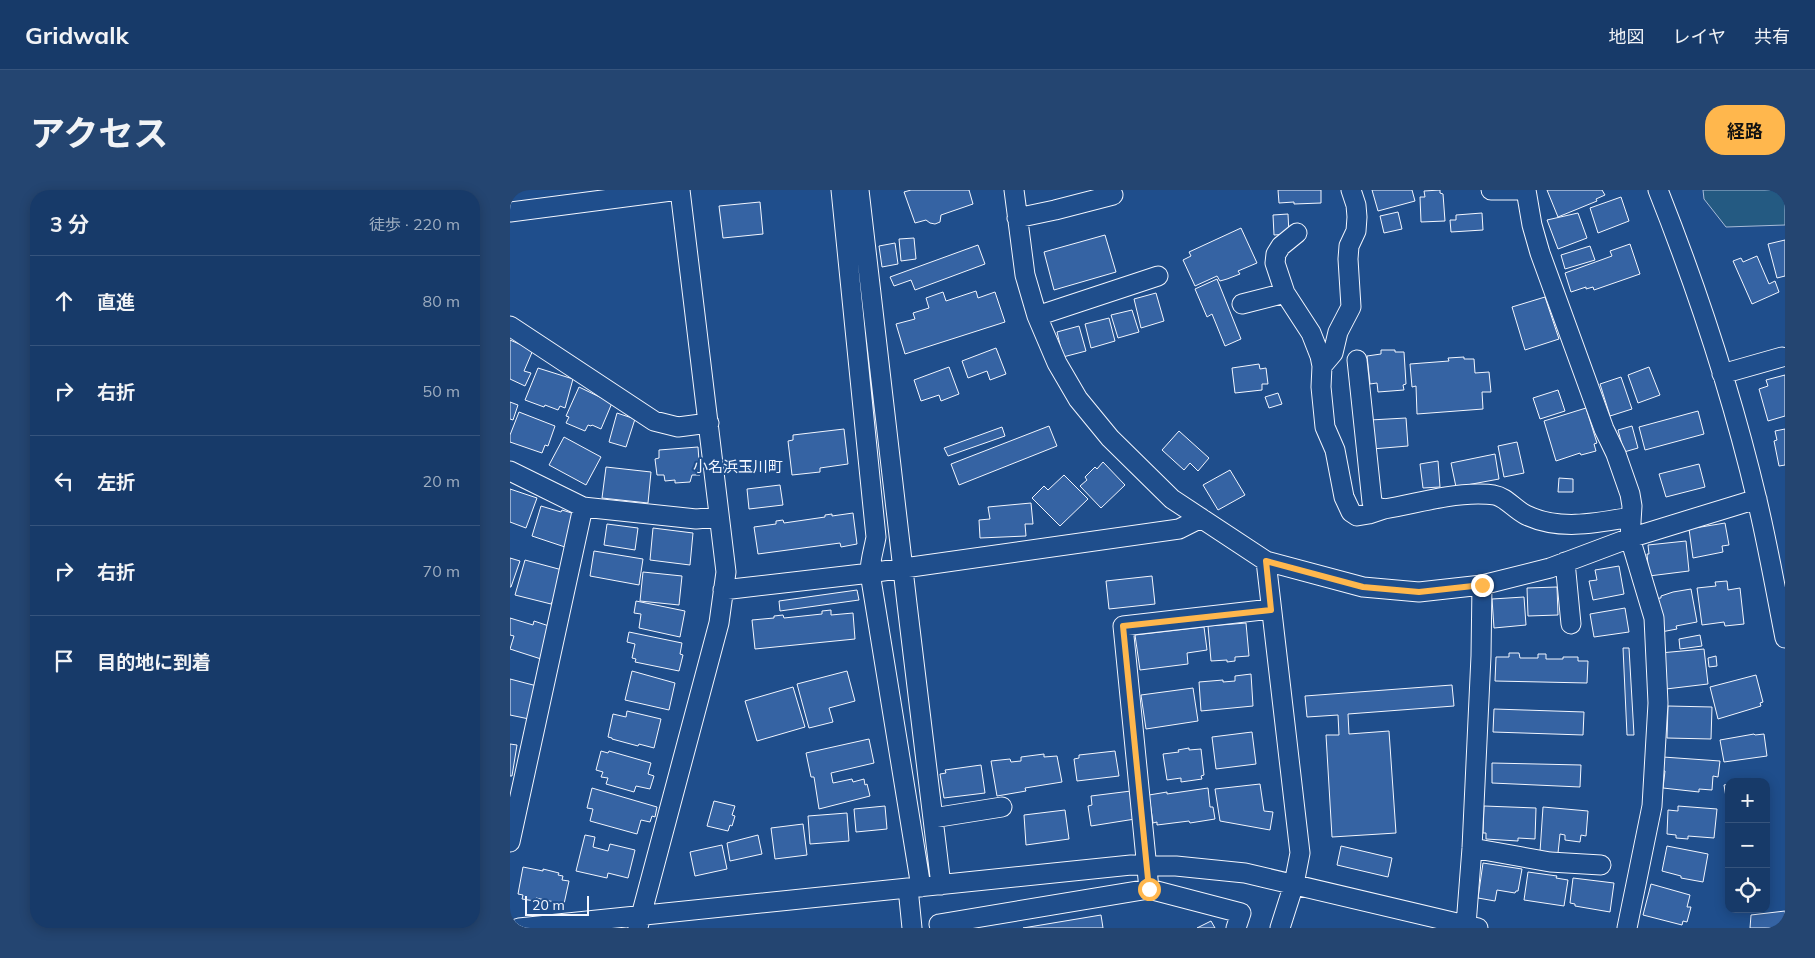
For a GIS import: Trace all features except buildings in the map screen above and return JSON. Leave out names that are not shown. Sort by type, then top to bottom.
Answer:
[{"type":"street","points":[[510,212],[568,197],[679,190],[726,572],[716,632],[640,922]]},
{"type":"street","points":[[841,190],[876,537],[870,558],[870,573],[914,888],[912,928]]},
{"type":"street","points":[[859,190],[941,885]]},
{"type":"street","points":[[1014,190],[1025,275],[1037,316],[1057,363],[1083,405],[1110,438],[1172,499],[1266,561],[1363,587],[1419,592],[1482,585],[1550,568],[1630,538],[1757,499]]},
{"type":"street","points":[[1322,366],[1333,353],[1338,332],[1351,307],[1348,246],[1356,230],[1357,216],[1352,190]]},
{"type":"street","points":[[1491,190],[1525,190],[1540,254],[1604,429],[1616,454],[1630,494],[1632,506],[1630,538],[1654,618],[1658,703],[1652,806],[1627,928]]},
{"type":"street","points":[[1658,190],[1690,270],[1722,374],[1757,499],[1785,638]]},
{"type":"street","points":[[1017,218],[1113,195]]},
{"type":"street","points":[[1297,233],[1281,246],[1276,254],[1275,263],[1285,293],[1311,332],[1320,356],[1325,427],[1335,450],[1341,485],[1350,512],[1358,516],[1436,498],[1471,494],[1493,494],[1506,500],[1513,507],[1542,521],[1566,525],[1631,518]]},
{"type":"street","points":[[1037,316],[1158,276]]},
{"type":"street","points":[[1242,304],[1285,293]]},
{"type":"street","points":[[510,326],[654,421],[678,427],[709,423]]},
{"type":"street","points":[[1722,374],[1784,355]]},
{"type":"street","points":[[1356,360],[1372,502],[1376,507],[1384,509]]},
{"type":"street","points":[[510,471],[583,507],[696,519],[719,517]]},
{"type":"street","points":[[510,842],[513,810],[583,507]]},
{"type":"street","points":[[724,590],[870,573],[1179,529],[1201,518]]},
{"type":"street","points":[[1266,561],[1300,853],[1294,884],[1280,928]]},
{"type":"street","points":[[1565,562],[1571,624]]},
{"type":"street","points":[[519,928],[640,922],[914,888],[1131,865],[1176,866],[1245,873],[1472,926],[1472,848],[1481,656],[1482,585]]},
{"type":"street","points":[[1149,889],[1123,626],[1271,610]]},
{"type":"street","points":[[933,818],[1002,807]]},
{"type":"street","points":[[1472,848],[1550,862],[1601,865]]},
{"type":"street","points":[[940,928],[939,924],[1149,889],[1241,913],[1236,928]]},
{"type":"shaded area","points":[[1703,190],[1785,190],[1785,225],[1726,227],[1704,199]]},
{"type":"district","name":"小名浜玉川町","points":[[738,467]]},
{"type":"route","points":[[1149,889],[1123,626],[1271,610],[1266,561],[1363,587],[1419,592],[1482,585]]}]
